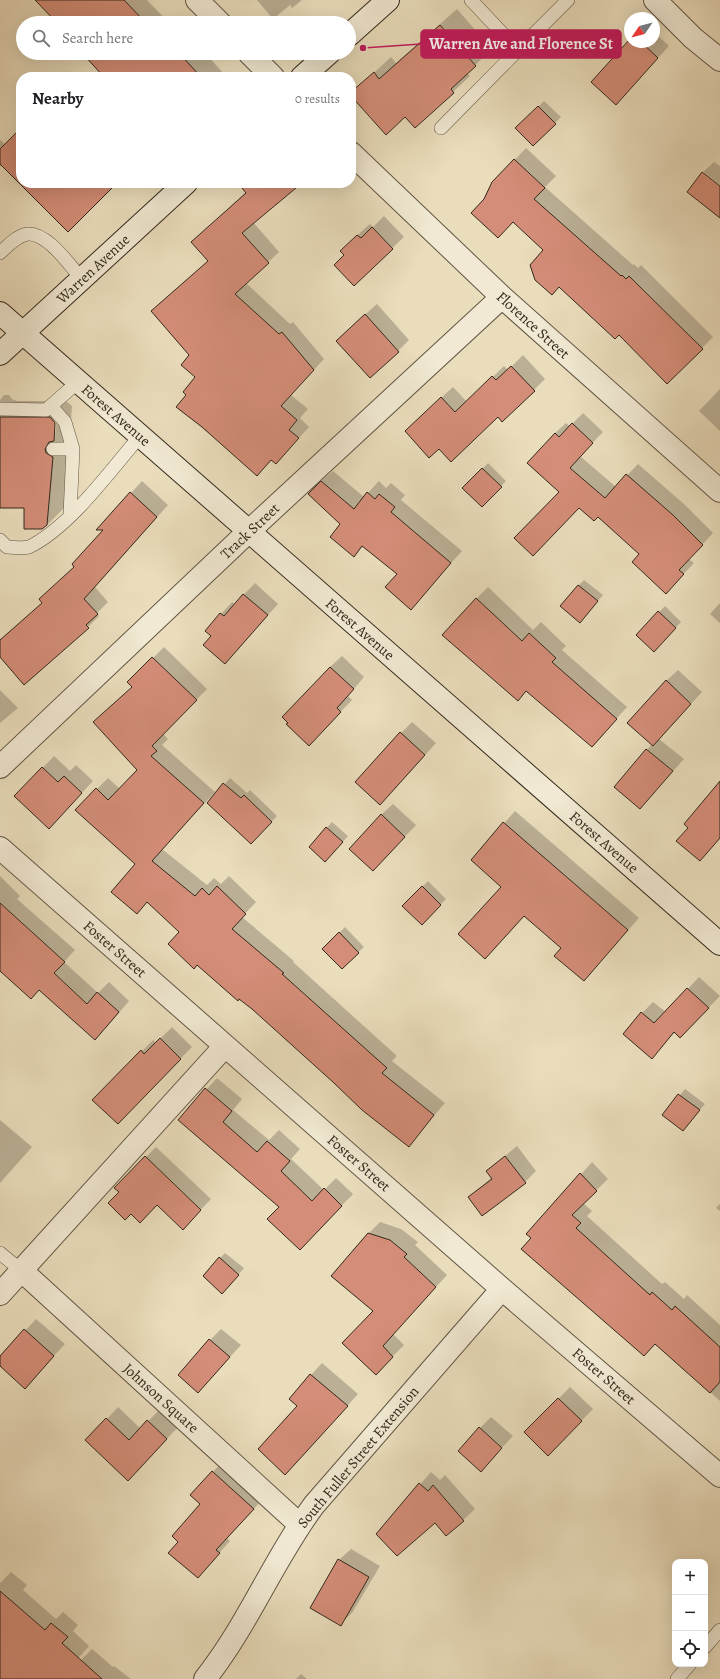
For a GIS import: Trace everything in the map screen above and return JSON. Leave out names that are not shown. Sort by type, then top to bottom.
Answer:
[{"type":"street","points":[[197,0],[213,16]]},
{"type":"street","points":[[356,29],[388,0]]},
{"type":"street","points":[[655,0],[693,38],[720,60]]},
{"type":"street","points":[[256,60],[268,72]]},
{"type":"street","points":[[308,72],[321,60]]},
{"type":"street","name":"Florence Street","points":[[356,158],[502,297],[720,491]]},
{"type":"street","name":"Warren Avenue","points":[[0,354],[181,188]]},
{"type":"street","name":"Track Street","points":[[0,767],[248,532],[502,297]]},
{"type":"street","name":"Forest Avenue","points":[[0,314],[720,944]]},
{"type":"street","name":"Foster Street","points":[[0,848],[502,1289],[720,1476]]},
{"type":"street","points":[[0,1294],[225,1046]]},
{"type":"street","name":"Johnson Square","points":[[22,1271],[299,1524]]},
{"type":"street","name":"South Fuller Street Extension","points":[[205,1679],[240,1629],[299,1524],[329,1487],[502,1289]]},
{"type":"lane","points":[[471,0],[518,50]]},
{"type":"lane","points":[[441,128],[568,0]]},
{"type":"lane","points":[[0,253],[12,241],[28,234],[44,238],[82,279]]},
{"type":"lane","points":[[0,409],[46,410],[78,382]]},
{"type":"lane","points":[[51,406],[65,422],[74,449],[70,515]]},
{"type":"lane","points":[[0,540],[8,547],[27,548],[51,532],[70,515],[140,436]]},
{"type":"lane","points":[[53,449],[74,449]]},
{"type":"lane","points":[[0,1253],[22,1271]]},
{"type":"lane","points":[[708,1644],[720,1630]]},
{"type":"lane","points":[[677,1679],[687,1667]]},
{"type":"building","points":[[35,0],[124,0],[139,16],[50,16]]},
{"type":"building","points":[[440,25],[476,66],[451,89],[454,93],[415,128],[405,117],[386,135],[356,102],[356,88],[374,72],[379,79]]},
{"type":"building","points":[[624,46],[624,48],[647,48],[658,58],[616,105],[591,82]]},
{"type":"building","points":[[88,60],[185,60],[196,72],[99,72]]},
{"type":"building","points":[[538,106],[556,124],[533,146],[515,128]]},
{"type":"building","points":[[16,133],[16,180],[0,164],[0,149]]},
{"type":"building","points":[[514,159],[545,188],[534,199],[621,276],[622,275],[626,279],[629,276],[703,349],[667,384],[619,335],[615,339],[559,287],[552,295],[535,280],[530,265],[543,250],[513,222],[498,238],[471,213],[484,199],[492,182]]},
{"type":"building","points":[[702,172],[720,186],[720,218],[687,192]]},
{"type":"building","points":[[24,188],[112,188],[68,232]]},
{"type":"building","points":[[242,188],[296,188],[242,233],[269,263],[235,294],[279,334],[282,332],[314,370],[281,406],[297,420],[289,430],[299,438],[276,464],[271,460],[257,476],[202,427],[176,407],[186,395],[183,392],[195,377],[181,365],[189,355],[151,311],[208,261],[191,242],[246,193]]},
{"type":"building","points":[[372,227],[393,249],[354,286],[334,265],[344,255],[340,251],[357,235],[361,238]]},
{"type":"building","points":[[365,314],[399,352],[370,378],[336,341]]},
{"type":"building","points":[[511,366],[535,391],[502,422],[498,417],[451,462],[439,449],[429,458],[405,431],[441,397],[455,412],[492,376],[496,380]]},
{"type":"building","points":[[0,417],[50,417],[55,423],[54,441],[49,442],[45,449],[46,453],[53,457],[47,525],[42,529],[24,529],[24,508],[0,508]]},
{"type":"building","points":[[572,423],[593,443],[570,468],[605,498],[626,474],[673,515],[703,545],[679,570],[684,574],[666,594],[632,562],[639,554],[598,517],[594,521],[579,508],[533,556],[514,538],[559,492],[527,463],[555,433],[559,437]]},
{"type":"building","points":[[482,468],[502,487],[482,507],[462,488]]},
{"type":"building","points":[[321,481],[354,509],[367,492],[375,499],[379,494],[395,507],[391,512],[451,563],[411,610],[385,587],[397,574],[362,546],[354,557],[330,537],[340,524],[308,494]]},
{"type":"building","points":[[130,492],[157,517],[84,599],[98,614],[86,625],[89,628],[24,685],[0,657],[0,640],[42,603],[39,599],[74,567],[72,564],[103,530],[96,530]]},
{"type":"building","points":[[578,585],[598,601],[580,623],[560,606]]},
{"type":"building","points":[[243,594],[268,615],[225,664],[203,645],[211,636],[205,631],[220,613],[224,616]]},
{"type":"building","points":[[476,598],[522,641],[529,633],[556,658],[552,662],[617,719],[592,747],[526,691],[518,701],[442,635]]},
{"type":"building","points":[[658,611],[676,628],[654,652],[636,635]]},
{"type":"building","points":[[152,657],[197,700],[152,746],[157,751],[151,756],[204,803],[152,861],[195,896],[202,888],[209,895],[217,886],[246,914],[232,929],[284,973],[282,974],[387,1068],[382,1073],[434,1115],[409,1147],[362,1110],[252,1009],[239,999],[238,1001],[197,965],[194,969],[168,944],[179,932],[147,902],[137,914],[111,892],[135,864],[75,810],[96,788],[108,800],[137,770],[93,722],[132,687],[127,682]]},
{"type":"building","points":[[330,667],[354,689],[337,708],[341,712],[309,746],[286,724],[288,723],[282,717]]},
{"type":"building","points":[[666,680],[691,704],[653,746],[627,723]]},
{"type":"building","points":[[400,732],[425,755],[380,805],[355,782]]},
{"type":"building","points":[[646,749],[673,771],[640,809],[614,787]]},
{"type":"building","points":[[42,767],[58,782],[64,776],[82,793],[49,829],[14,796]]},
{"type":"building","points":[[720,781],[720,838],[700,861],[676,841],[688,828],[684,824]]},
{"type":"building","points":[[223,783],[241,798],[244,795],[272,822],[251,844],[207,803]]},
{"type":"building","points":[[381,814],[405,837],[373,871],[349,849]]},
{"type":"building","points":[[503,822],[628,930],[584,981],[554,956],[561,948],[524,916],[485,959],[458,934],[501,887],[471,860]]},
{"type":"building","points":[[326,827],[343,842],[325,862],[309,847]]},
{"type":"building","points":[[422,886],[441,905],[422,925],[402,906]]},
{"type":"building","points":[[0,903],[65,962],[54,973],[87,1004],[97,992],[119,1012],[95,1040],[39,990],[31,999],[0,971]]},
{"type":"building","points":[[339,932],[359,953],[342,969],[322,949]]},
{"type":"building","points":[[687,988],[709,1008],[680,1038],[674,1032],[652,1059],[623,1034],[641,1012],[654,1023]]},
{"type":"building","points":[[160,1038],[181,1059],[118,1124],[92,1100],[141,1050],[144,1054]]},
{"type":"building","points":[[205,1088],[232,1111],[223,1122],[257,1152],[267,1141],[290,1161],[281,1171],[312,1201],[324,1188],[342,1206],[300,1250],[267,1219],[279,1207],[178,1120]]},
{"type":"building","points":[[678,1094],[700,1110],[683,1131],[662,1115]]},
{"type":"building","points":[[145,1156],[201,1210],[183,1230],[157,1205],[140,1223],[131,1214],[125,1220],[108,1203],[119,1192],[114,1188]]},
{"type":"building","points":[[505,1156],[526,1183],[482,1216],[468,1197],[492,1179],[486,1171]]},
{"type":"building","points":[[580,1173],[597,1191],[572,1215],[581,1223],[576,1228],[650,1295],[652,1292],[672,1310],[675,1306],[720,1347],[720,1382],[710,1393],[655,1344],[644,1356],[521,1249],[531,1238],[526,1234]]},
{"type":"building","points":[[368,1233],[390,1240],[407,1254],[404,1257],[436,1287],[383,1346],[393,1357],[376,1375],[342,1343],[373,1311],[331,1276]]},
{"type":"building","points":[[219,1257],[239,1275],[222,1294],[203,1276]]},
{"type":"building","points":[[24,1329],[54,1356],[25,1389],[0,1366],[0,1356]]},
{"type":"building","points":[[209,1339],[230,1357],[198,1393],[178,1375]]},
{"type":"building","points":[[310,1374],[348,1406],[285,1475],[258,1449],[297,1406],[289,1399]]},
{"type":"building","points":[[558,1398],[582,1421],[548,1456],[524,1432]]},
{"type":"building","points":[[106,1418],[129,1440],[147,1420],[167,1439],[128,1481],[85,1440]]},
{"type":"building","points":[[479,1427],[502,1448],[481,1472],[458,1451]]},
{"type":"building","points":[[212,1471],[254,1509],[216,1550],[220,1553],[198,1578],[168,1553],[178,1542],[172,1536],[200,1504],[190,1495]]},
{"type":"building","points":[[419,1483],[428,1491],[433,1485],[464,1521],[446,1536],[435,1523],[397,1556],[376,1534]]},
{"type":"building","points":[[338,1559],[369,1577],[341,1626],[310,1608]]},
{"type":"building","points":[[0,1591],[45,1630],[51,1623],[68,1637],[62,1643],[102,1679],[0,1679]]},
{"type":"place","name":"Warren Ave and Florence St","points":[[363,48]]}]
